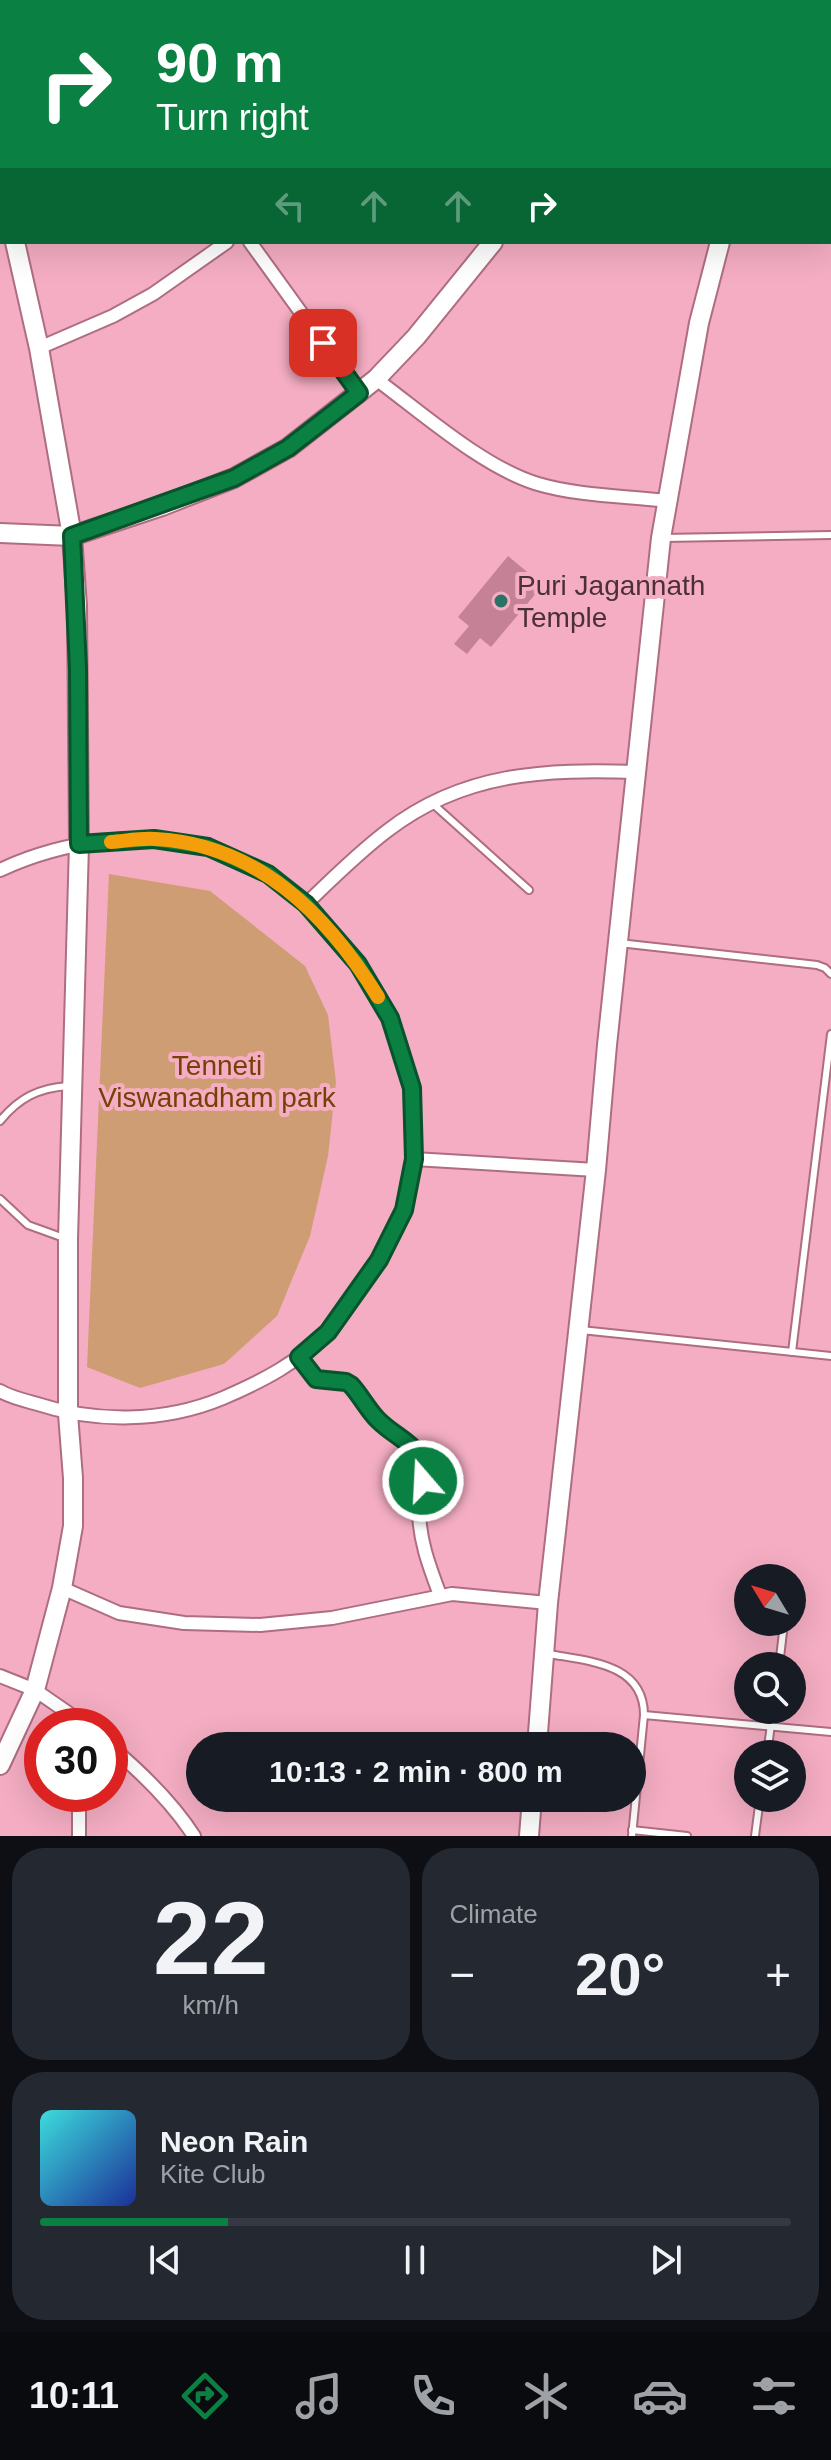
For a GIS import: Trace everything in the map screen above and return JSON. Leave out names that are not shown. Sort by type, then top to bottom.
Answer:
[{"type":"street","points":[[0,1765],[35,1690],[62,1588],[73,1526],[68,1414],[68,1239],[79,844],[79,685],[72,536],[39,348],[15,244]]},
{"type":"street","points":[[39,348],[113,316],[153,294],[224,244]]},
{"type":"street","points":[[251,244],[359,393]]},
{"type":"street","points":[[0,533],[72,536],[234,478],[288,448],[376,379],[416,337],[491,244]]},
{"type":"street","points":[[538,1732],[548,1603],[661,538],[699,323],[719,244]]},
{"type":"street","points":[[376,379],[486,459],[512,473],[565,490],[667,501]]},
{"type":"street","points":[[306,904],[388,829],[431,803],[476,785],[561,770],[637,772]]},
{"type":"street","points":[[0,870],[26,858],[79,844],[154,839],[208,847],[268,874],[306,904],[358,964],[390,1018],[412,1088],[414,1159],[404,1210],[379,1260],[328,1332],[299,1357],[247,1387],[199,1408],[125,1419],[68,1414],[0,1391]]},
{"type":"street","points":[[414,1159],[596,1170]]},
{"type":"street","points":[[299,1357],[316,1379],[351,1385],[380,1422],[422,1458],[420,1528],[425,1554],[440,1595]]},
{"type":"street","points":[[62,1588],[101,1607],[153,1620],[260,1625],[346,1617],[440,1595],[469,1594],[548,1603]]},
{"type":"street","points":[[0,1676],[35,1690],[60,1708]]},
{"type":"street","points":[[128,1761],[166,1800],[194,1836]]},
{"type":"street","points":[[79,1812],[79,1836]]},
{"type":"street","points":[[529,1836],[531,1812]]},
{"type":"lane","points":[[661,538],[831,535]]},
{"type":"lane","points":[[431,803],[529,890]]},
{"type":"lane","points":[[617,942],[817,965],[831,974]]},
{"type":"lane","points":[[792,1352],[831,1034]]},
{"type":"lane","points":[[0,1121],[29,1095],[47,1088],[71,1086]]},
{"type":"lane","points":[[0,1199],[28,1225],[68,1239]]},
{"type":"lane","points":[[577,1330],[831,1356]]},
{"type":"lane","points":[[545,1653],[602,1664],[621,1671],[639,1692],[644,1715],[632,1833],[687,1836]]},
{"type":"lane","points":[[644,1715],[831,1732]]},
{"type":"lane","points":[[769,1740],[771,1725]]},
{"type":"lane","points":[[755,1836],[758,1812]]},
{"type":"green space","name":"Tenneti Viswanadham park","points":[[109,874],[210,891],[305,966],[328,1015],[336,1082],[328,1156],[310,1236],[277,1316],[224,1364],[140,1388],[87,1367]]},
{"type":"building","name":"Puri Jagannath Temple","points":[[508,556],[543,585],[491,647],[480,638],[467,654],[454,644],[469,626],[458,617]]},
{"type":"slow traffic","points":[[111,842],[154,839],[208,847],[268,874],[306,904],[358,964],[378,997]]},
{"type":"place","name":"Puri Jagannath Temple","points":[[501,601]]},
{"type":"route","points":[[323,343],[359,393],[288,448],[234,478],[72,536],[77,606],[79,844],[154,839],[208,847],[268,874],[306,904],[358,964],[390,1018],[412,1088],[414,1159],[404,1210],[379,1260],[328,1332],[299,1357],[316,1379],[351,1385],[380,1422],[419,1453],[424,1464],[423,1481]]}]
